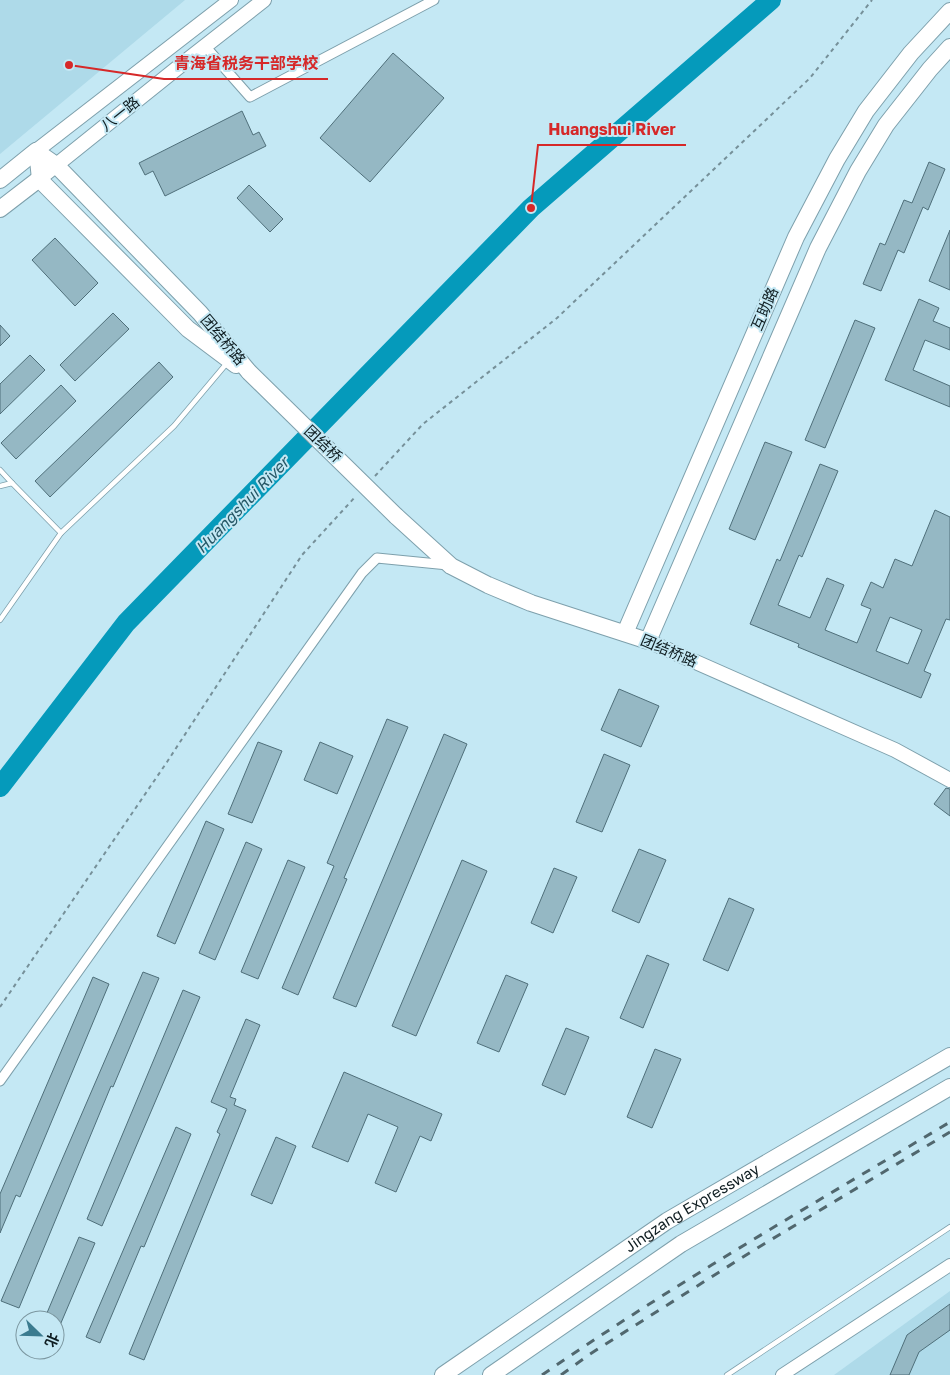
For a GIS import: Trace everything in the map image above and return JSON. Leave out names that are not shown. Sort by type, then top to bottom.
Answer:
[{"type":"highway","name":"互助路","points":[[625,633],[796,237],[836,159],[866,111],[911,53],[950,11]]},
{"type":"highway","name":"互助路","points":[[648,641],[818,248],[858,171],[886,125],[930,69],[950,47]]},
{"type":"highway","name":"团结桥路","points":[[36,151],[56,165],[200,313],[249,372]]},
{"type":"highway","name":"八一路","points":[[0,180],[36,151]]},
{"type":"highway","name":"团结桥路","points":[[39,179],[188,329],[229,360],[249,372]]},
{"type":"highway","name":"八一路","points":[[0,209],[39,179]]},
{"type":"highway","name":"团结桥","points":[[249,372],[396,516]]},
{"type":"highway","name":"团结桥路","points":[[396,516],[451,566],[488,585],[531,603],[648,641]]},
{"type":"highway","name":"Jingzang Expressway","points":[[443,1375],[667,1221],[950,1056]]},
{"type":"highway","name":"Jingzang Expressway","points":[[491,1375],[681,1244],[950,1087]]},
{"type":"main road","name":"八一路","points":[[36,151],[231,0]]},
{"type":"main road","name":"八一路","points":[[39,179],[264,0]]},
{"type":"main road","points":[[36,151],[39,179]]},
{"type":"main road","name":"团结桥路","points":[[648,641],[895,750],[950,780]]},
{"type":"street","points":[[205,46],[250,97],[434,0]]},
{"type":"street","points":[[0,1081],[362,573],[377,558],[451,566]]},
{"type":"street","points":[[782,1375],[950,1265]]},
{"type":"lane","points":[[0,620],[61,533],[174,426],[229,360]]},
{"type":"lane","points":[[0,470],[61,533]]},
{"type":"lane","points":[[0,486],[12,484]]},
{"type":"lane","points":[[727,1375],[950,1227]]},
{"type":"path","points":[[369,482],[422,424],[557,318],[810,78],[872,0]]},
{"type":"path","points":[[0,1007],[167,762],[302,555],[356,497]]},
{"type":"shaded area","points":[[0,0],[185,0],[0,154]]},
{"type":"shaded area","points":[[950,1291],[950,1375],[834,1375]]},
{"type":"building","points":[[393,53],[444,98],[370,182],[320,138]]},
{"type":"building","points":[[242,111],[253,135],[259,132],[266,146],[165,196],[153,171],[145,175],[139,163]]},
{"type":"building","points":[[929,162],[945,169],[928,210],[923,207],[904,253],[898,250],[881,291],[863,284],[880,243],[885,245],[904,200],[912,203]]},
{"type":"building","points":[[249,185],[283,219],[270,232],[237,198]]},
{"type":"building","points":[[950,230],[950,290],[929,281]]},
{"type":"building","points":[[55,238],[98,283],[75,306],[32,260]]},
{"type":"building","points":[[919,299],[939,308],[933,321],[950,328],[950,350],[925,340],[913,370],[950,386],[950,407],[885,380]]},
{"type":"building","points":[[113,313],[129,329],[75,381],[60,365]]},
{"type":"building","points":[[855,320],[875,328],[825,448],[805,440]]},
{"type":"building","points":[[0,325],[10,336],[0,346]]},
{"type":"building","points":[[30,355],[45,370],[0,414],[0,384]]},
{"type":"building","points":[[159,362],[173,377],[50,497],[35,481]]},
{"type":"building","points":[[61,385],[76,401],[16,459],[1,443]]},
{"type":"building","points":[[765,442],[792,452],[755,540],[729,529]]},
{"type":"building","points":[[820,464],[838,471],[802,557],[799,555],[778,605],[810,618],[827,578],[844,585],[825,630],[857,643],[871,609],[861,605],[871,582],[883,588],[895,559],[912,566],[935,510],[950,517],[950,620],[946,619],[924,671],[931,674],[921,698],[798,647],[799,644],[750,624],[777,559],[780,561]],"holes":[[[890,617],[922,630],[908,664],[876,651]]]},
{"type":"building","points":[[619,689],[659,706],[641,747],[601,730]]},
{"type":"building","points":[[387,719],[408,727],[344,878],[347,879],[298,995],[282,988],[334,866],[327,863]]},
{"type":"building","points":[[444,734],[467,744],[356,1007],[333,998]]},
{"type":"building","points":[[258,742],[282,751],[252,823],[228,814]]},
{"type":"building","points":[[320,742],[353,756],[337,794],[304,780]]},
{"type":"building","points":[[604,754],[630,765],[602,832],[576,822]]},
{"type":"building","points":[[946,788],[950,789],[950,816],[934,804]]},
{"type":"building","points":[[206,821],[224,829],[175,944],[157,936]]},
{"type":"building","points":[[246,842],[262,849],[215,960],[199,953]]},
{"type":"building","points":[[639,849],[666,860],[639,923],[612,911]]},
{"type":"building","points":[[288,860],[305,867],[258,979],[241,972]]},
{"type":"building","points":[[462,860],[487,871],[416,1036],[392,1026]]},
{"type":"building","points":[[554,868],[577,877],[553,933],[531,923]]},
{"type":"building","points":[[729,898],[754,909],[728,971],[703,960]]},
{"type":"building","points":[[647,955],[669,964],[643,1028],[620,1018]]},
{"type":"building","points":[[143,972],[159,978],[113,1087],[111,1086],[19,1308],[1,1301]]},
{"type":"building","points":[[506,975],[528,984],[499,1052],[477,1043]]},
{"type":"building","points":[[93,977],[109,984],[20,1197],[16,1195],[0,1233],[0,1194]]},
{"type":"building","points":[[183,990],[200,997],[102,1226],[87,1219]]},
{"type":"building","points":[[246,1019],[260,1025],[230,1097],[236,1099],[234,1105],[246,1110],[144,1360],[129,1354],[220,1134],[217,1132],[227,1109],[211,1102]]},
{"type":"building","points":[[566,1028],[589,1037],[565,1095],[542,1085]]},
{"type":"building","points":[[655,1049],[681,1059],[652,1128],[627,1117]]},
{"type":"building","points":[[344,1072],[442,1114],[431,1141],[420,1136],[396,1192],[375,1183],[398,1127],[368,1114],[348,1162],[312,1147]]},
{"type":"building","points":[[176,1127],[191,1134],[144,1247],[141,1246],[100,1343],[86,1337]]},
{"type":"building","points":[[276,1137],[296,1146],[272,1204],[251,1195]]},
{"type":"building","points":[[79,1237],[95,1243],[65,1314],[65,1310],[48,1310]]},
{"type":"building","points":[[950,1304],[950,1330],[919,1352],[909,1375],[890,1375],[907,1335]]},
{"type":"waterway","name":"Huangshui River","points":[[0,787],[126,623],[531,208],[771,0]]},
{"type":"railway","points":[[542,1375],[693,1277],[950,1122]]},
{"type":"railway","points":[[561,1375],[590,1354],[754,1250],[950,1132]]},
{"type":"place","name":"青海省税务干部学校","points":[[69,65]]},
{"type":"place","name":"Huangshui River","points":[[531,208]]}]
